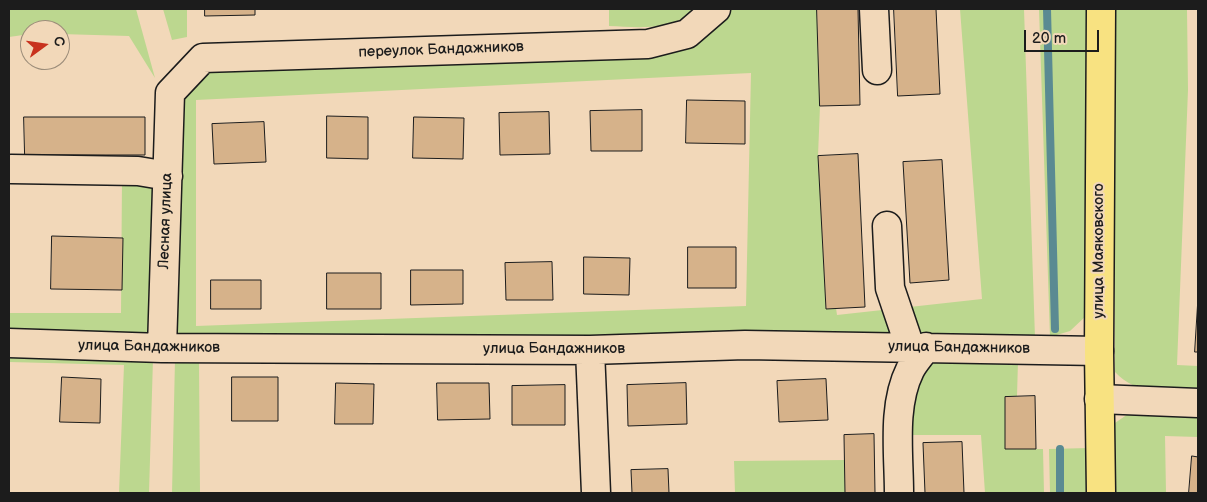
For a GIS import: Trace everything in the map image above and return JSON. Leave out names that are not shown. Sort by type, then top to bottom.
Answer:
[{"type":"main road","name":"улица Маяковского","points":[[1101,493],[1099,351],[1102,9]]},
{"type":"street","name":"переулок Бандажников","points":[[170,93],[203,58],[648,44],[687,34],[716,9]]},
{"type":"street","points":[[874,9],[877,70]]},
{"type":"street","name":"Лесная улица","points":[[162,348],[170,93]]},
{"type":"street","points":[[11,169],[138,171],[168,176]]},
{"type":"street","points":[[887,226],[890,288],[918,347],[901,398],[898,428],[900,493]]},
{"type":"street","name":"улица Бандажников","points":[[9,343],[162,348],[590,350],[745,345],[1099,351]]},
{"type":"street","points":[[590,350],[596,493]]},
{"type":"street","points":[[1099,399],[1198,403]]},
{"type":"green space","points":[[9,9],[136,9],[155,78],[129,36],[70,34],[70,20],[20,20],[20,35],[9,37]]},
{"type":"green space","points":[[163,9],[187,9],[187,37],[172,40]]},
{"type":"green space","points":[[609,9],[694,9],[676,22],[654,27],[643,27],[609,26]]},
{"type":"green space","points":[[729,9],[817,9],[820,106],[818,156],[826,309],[836,308],[837,315],[982,299],[960,9],[1024,9],[1035,338],[891,334],[175,338],[181,95],[206,67],[652,55]],"holes":[[[751,73],[746,306],[196,326],[196,100]]]},
{"type":"green space","points":[[1039,9],[1087,9],[1087,315],[1070,331],[1050,337]]},
{"type":"green space","points":[[1113,9],[1187,9],[1188,90],[1177,365],[1198,366],[1198,395],[1143,389],[1123,379],[1115,372]]},
{"type":"green space","points":[[122,178],[155,182],[150,335],[9,332],[9,313],[121,313]]},
{"type":"green space","points":[[9,352],[153,359],[149,493],[119,493],[124,365],[9,362]]},
{"type":"green space","points":[[935,358],[1018,361],[1017,396],[1005,397],[1005,449],[1043,449],[1044,493],[985,493],[981,435],[904,435],[917,374]]},
{"type":"green space","points":[[175,360],[199,361],[200,493],[172,493]]},
{"type":"green space","points":[[1131,412],[1198,415],[1198,437],[1165,436],[1166,493],[1114,493],[1112,425]]},
{"type":"green space","points":[[1089,448],[1091,493],[1050,493],[1049,449]]},
{"type":"green space","points":[[845,460],[845,493],[735,493],[734,461]]},
{"type":"building","points":[[205,9],[255,9],[255,15],[205,16]]},
{"type":"building","points":[[817,9],[858,9],[860,105],[820,106]]},
{"type":"building","points":[[894,9],[936,9],[940,94],[898,96]]},
{"type":"building","points":[[687,100],[745,101],[745,144],[686,143]]},
{"type":"building","points":[[642,110],[642,151],[591,151],[590,111]]},
{"type":"building","points":[[549,112],[550,154],[500,155],[499,113]]},
{"type":"building","points":[[327,116],[368,117],[368,159],[327,158]]},
{"type":"building","points":[[24,117],[145,117],[145,155],[25,155]]},
{"type":"building","points":[[414,117],[464,118],[463,159],[413,158]]},
{"type":"building","points":[[264,122],[266,162],[214,164],[212,124]]},
{"type":"building","points":[[858,154],[865,307],[826,309],[818,156]]},
{"type":"building","points":[[942,160],[949,280],[910,283],[903,162]]},
{"type":"building","points":[[52,236],[123,238],[122,290],[51,289]]},
{"type":"building","points":[[688,247],[736,247],[736,288],[688,288]]},
{"type":"building","points":[[584,257],[630,258],[629,295],[584,294]]},
{"type":"building","points":[[552,262],[553,300],[506,300],[505,263]]},
{"type":"building","points":[[411,270],[463,270],[463,304],[411,305]]},
{"type":"building","points":[[327,273],[381,273],[381,309],[327,309]]},
{"type":"building","points":[[211,280],[261,280],[261,309],[211,309]]},
{"type":"building","points":[[1198,298],[1198,352],[1195,352]]},
{"type":"building","points":[[62,377],[101,379],[100,423],[60,422]]},
{"type":"building","points":[[232,377],[278,377],[278,421],[232,421]]},
{"type":"building","points":[[826,379],[828,420],[779,422],[777,381]]},
{"type":"building","points":[[336,383],[374,384],[373,424],[335,424]]},
{"type":"building","points":[[437,383],[489,383],[490,419],[438,420]]},
{"type":"building","points":[[686,383],[687,424],[628,426],[627,385]]},
{"type":"building","points":[[565,385],[565,425],[512,425],[512,386]]},
{"type":"building","points":[[1035,396],[1036,449],[1005,449],[1005,397]]},
{"type":"building","points":[[874,434],[875,493],[845,493],[844,435]]},
{"type":"building","points":[[962,442],[964,493],[925,493],[923,443]]},
{"type":"building","points":[[1192,456],[1198,457],[1198,493],[1189,493]]},
{"type":"building","points":[[668,469],[669,493],[632,493],[631,470]]},
{"type":"waterway","points":[[1047,9],[1055,329]]},
{"type":"waterway","points":[[1060,449],[1060,493]]}]
